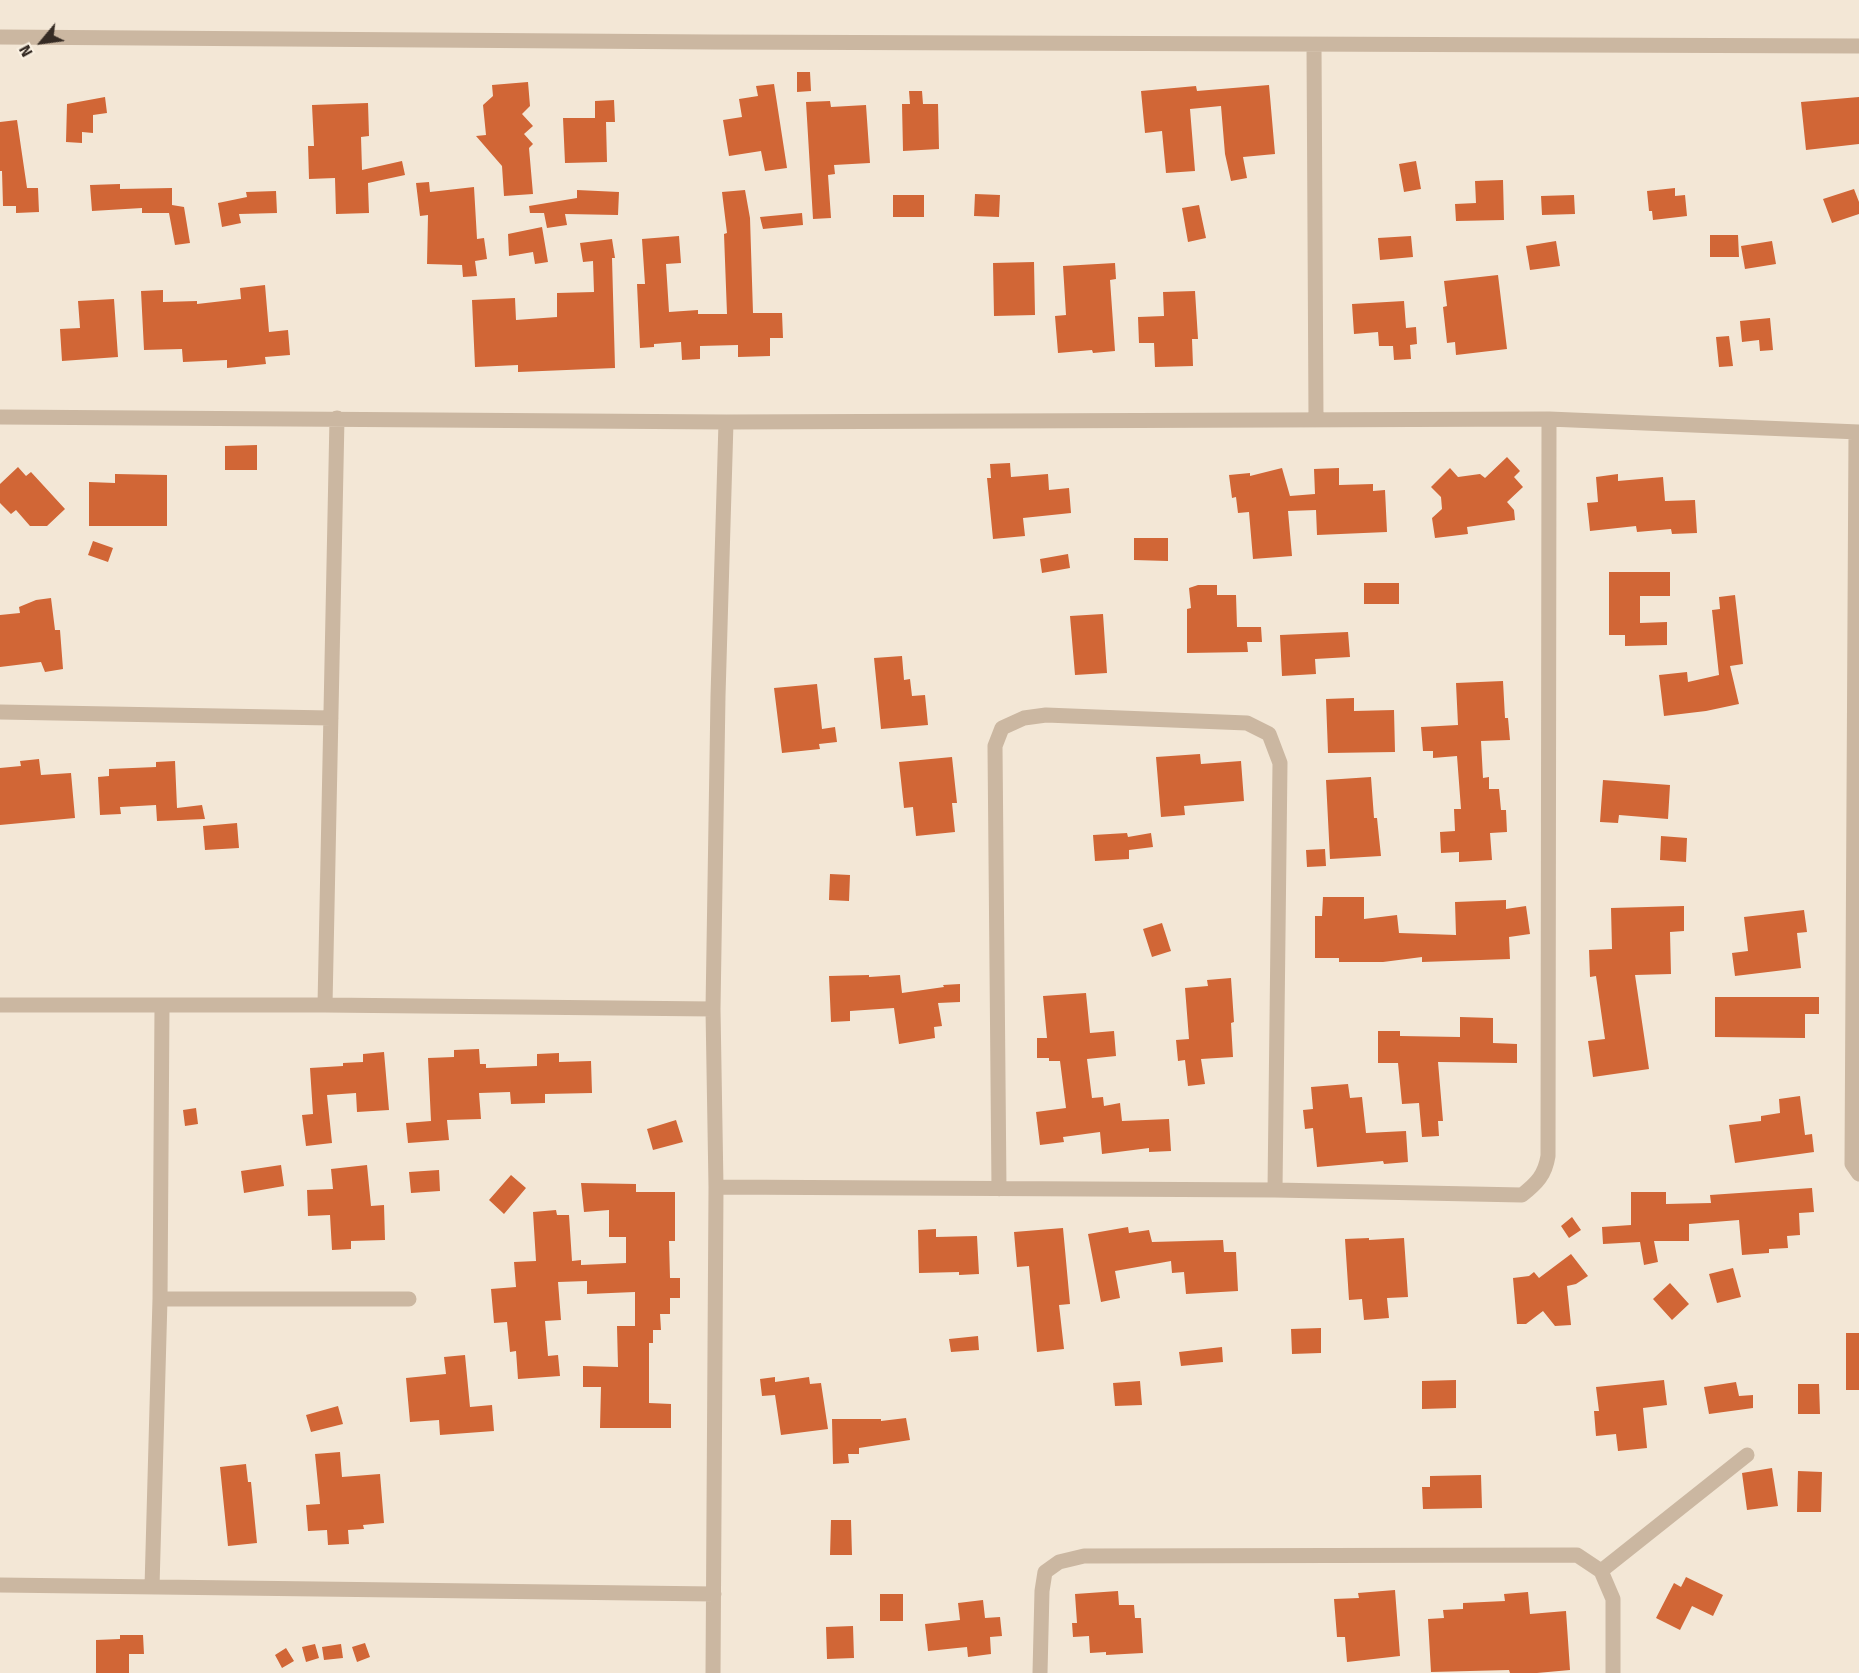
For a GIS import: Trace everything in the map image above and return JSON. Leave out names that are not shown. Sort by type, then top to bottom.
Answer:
[{"type":"street","points":[[0,37],[1859,46]]},
{"type":"street","points":[[1314,45],[1316,420]]},
{"type":"street","points":[[0,417],[726,422],[1549,419],[1857,432],[1852,1164],[1859,1174]]},
{"type":"street","points":[[325,1005],[337,418]]},
{"type":"street","points":[[716,1187],[1275,1190],[1522,1195],[1538,1182],[1545,1170],[1548,1132],[1549,419]]},
{"type":"street","points":[[713,1673],[716,1187],[713,1009],[726,422]]},
{"type":"street","points":[[0,712],[331,718]]},
{"type":"street","points":[[999,1189],[995,746],[1002,728],[1024,718],[1046,715],[1247,723],[1269,734],[1280,763],[1275,1190]]},
{"type":"street","points":[[0,1005],[325,1005],[713,1009]]},
{"type":"street","points":[[152,1587],[160,1299],[162,1006]]},
{"type":"street","points":[[160,1299],[409,1299]]},
{"type":"street","points":[[1601,1571],[1747,1455]]},
{"type":"street","points":[[1041,1673],[1042,1591],[1046,1572],[1059,1562],[1084,1556],[1577,1555],[1601,1571],[1613,1599],[1613,1673]]},
{"type":"street","points":[[0,1585],[714,1594]]},
{"type":"building","points":[[797,72],[810,72],[811,91],[797,92]]},
{"type":"building","points":[[528,82],[530,106],[522,114],[533,126],[524,134],[533,144],[529,148],[533,194],[504,196],[502,166],[476,136],[486,135],[483,105],[493,96],[492,85]]},
{"type":"building","points":[[774,84],[787,168],[765,171],[761,151],[729,156],[723,120],[742,117],[739,99],[758,96],[756,86]]},
{"type":"building","points":[[1269,85],[1275,154],[1243,157],[1247,178],[1231,181],[1225,154],[1221,106],[1190,109],[1195,171],[1166,173],[1162,131],[1145,133],[1141,91],[1196,86],[1197,91]]},
{"type":"building","points":[[909,91],[922,91],[923,104],[938,104],[939,149],[903,151],[902,104],[910,104]]},
{"type":"building","points":[[105,97],[107,113],[93,115],[93,133],[82,132],[82,143],[66,142],[67,104]]},
{"type":"building","points":[[1859,97],[1859,144],[1806,150],[1801,102]]},
{"type":"building","points":[[614,100],[615,122],[606,122],[607,162],[565,163],[563,118],[595,118],[595,101]]},
{"type":"building","points":[[830,101],[831,107],[866,105],[870,163],[834,165],[835,174],[828,175],[831,218],[813,219],[806,102]]},
{"type":"building","points":[[368,103],[369,136],[361,137],[362,170],[402,161],[405,175],[368,183],[369,213],[336,214],[335,178],[309,179],[308,146],[314,146],[312,105]]},
{"type":"building","points":[[17,120],[27,188],[38,188],[39,212],[16,213],[16,206],[3,206],[0,122]]},
{"type":"building","points":[[1416,161],[1421,189],[1404,192],[1399,164]]},
{"type":"building","points":[[1503,180],[1504,220],[1456,221],[1455,204],[1476,203],[1475,181]]},
{"type":"building","points":[[429,182],[430,192],[474,187],[477,239],[484,238],[487,259],[475,261],[477,276],[463,277],[462,265],[427,264],[428,215],[420,216],[416,183]]},
{"type":"building","points":[[120,184],[120,189],[172,188],[172,205],[184,207],[190,243],[175,245],[169,213],[142,213],[142,208],[92,211],[90,185]]},
{"type":"building","points":[[1675,188],[1675,196],[1685,195],[1687,216],[1653,220],[1652,211],[1649,211],[1647,191]]},
{"type":"building","points":[[1854,189],[1859,202],[1859,214],[1832,223],[1823,199]]},
{"type":"building","points":[[577,190],[619,192],[618,215],[565,214],[567,225],[547,228],[544,213],[530,213],[529,206],[577,198]]},
{"type":"building","points":[[745,190],[750,218],[753,313],[782,313],[783,338],[770,338],[770,356],[738,357],[738,345],[700,346],[700,359],[682,360],[681,342],[654,344],[654,347],[640,348],[637,284],[645,284],[642,239],[679,236],[681,263],[666,264],[669,312],[698,310],[698,314],[727,314],[724,234],[727,233],[722,192]]},
{"type":"building","points":[[276,191],[277,213],[239,214],[241,223],[222,227],[218,203],[247,197],[246,192]]},
{"type":"building","points":[[975,194],[1000,195],[999,217],[974,216]]},
{"type":"building","points":[[893,195],[924,195],[924,217],[893,217]]},
{"type":"building","points":[[1574,195],[1575,214],[1542,215],[1541,196]]},
{"type":"building","points":[[1199,205],[1206,238],[1188,242],[1182,208]]},
{"type":"building","points":[[802,213],[803,225],[763,229],[760,217]]},
{"type":"building","points":[[542,227],[548,262],[535,264],[533,252],[509,256],[508,234]]},
{"type":"building","points":[[1710,235],[1738,235],[1739,257],[1710,257]]},
{"type":"building","points":[[1411,236],[1413,257],[1380,260],[1378,238]]},
{"type":"building","points":[[612,239],[615,258],[612,258],[615,368],[518,372],[518,365],[475,367],[472,300],[515,298],[516,320],[557,317],[557,293],[594,292],[593,261],[583,262],[580,243]]},
{"type":"building","points":[[1556,241],[1560,266],[1530,270],[1526,246]]},
{"type":"building","points":[[1772,241],[1776,264],[1745,269],[1741,246]]},
{"type":"building","points":[[1034,262],[1035,315],[994,316],[993,263]]},
{"type":"building","points":[[1115,263],[1116,279],[1110,280],[1115,351],[1093,353],[1092,350],[1058,353],[1055,316],[1066,315],[1063,266]]},
{"type":"building","points":[[1498,275],[1507,349],[1456,355],[1455,342],[1447,343],[1443,307],[1447,306],[1444,281]]},
{"type":"building","points":[[265,285],[269,332],[288,330],[290,355],[265,357],[266,364],[227,368],[227,360],[183,362],[182,349],[144,350],[141,291],[163,290],[163,302],[197,301],[197,304],[241,299],[240,288]]},
{"type":"building","points":[[1195,291],[1198,339],[1192,339],[1193,366],[1155,367],[1154,343],[1139,343],[1138,317],[1164,316],[1163,292]]},
{"type":"building","points":[[114,299],[118,357],[62,361],[60,329],[80,328],[78,301]]},
{"type":"building","points":[[1404,301],[1406,328],[1416,327],[1417,344],[1410,345],[1411,359],[1394,360],[1393,346],[1379,346],[1378,332],[1354,334],[1352,304]]},
{"type":"building","points":[[1770,318],[1773,350],[1760,351],[1759,340],[1742,342],[1740,321]]},
{"type":"building","points":[[1729,336],[1733,366],[1719,367],[1716,337]]},
{"type":"building","points":[[257,445],[257,470],[225,470],[225,446]]},
{"type":"building","points":[[1507,457],[1520,471],[1514,477],[1523,487],[1507,502],[1514,510],[1515,520],[1467,527],[1468,534],[1435,538],[1432,518],[1442,509],[1441,497],[1431,487],[1450,468],[1458,477],[1480,474],[1485,478]]},
{"type":"building","points":[[1010,463],[1011,477],[1048,474],[1049,490],[1069,488],[1071,513],[1023,518],[1025,536],[993,539],[987,478],[991,478],[990,464]]},
{"type":"building","points":[[18,467],[26,476],[31,472],[65,509],[47,526],[30,526],[16,510],[11,514],[0,503],[0,484]]},
{"type":"building","points":[[1282,468],[1290,496],[1315,494],[1314,469],[1339,468],[1339,485],[1373,484],[1373,491],[1385,490],[1387,532],[1317,535],[1316,510],[1288,511],[1292,556],[1253,559],[1249,512],[1238,513],[1236,497],[1232,498],[1229,475],[1250,473],[1250,476]]},
{"type":"building","points":[[115,474],[167,475],[167,526],[89,526],[89,482],[115,483]]},
{"type":"building","points":[[1618,474],[1618,481],[1663,477],[1665,501],[1695,500],[1697,533],[1672,534],[1671,529],[1637,532],[1636,526],[1590,531],[1587,503],[1598,502],[1596,477]]},
{"type":"building","points":[[1134,538],[1168,538],[1168,561],[1134,560]]},
{"type":"building","points":[[93,541],[113,548],[108,562],[88,555]]},
{"type":"building","points":[[1068,554],[1070,568],[1042,573],[1040,559]]},
{"type":"building","points":[[1609,572],[1670,572],[1670,596],[1640,596],[1640,623],[1667,622],[1667,645],[1625,646],[1625,635],[1609,635]]},
{"type":"building","points":[[1364,583],[1399,583],[1399,604],[1364,604]]},
{"type":"building","points":[[1198,585],[1217,585],[1217,595],[1236,595],[1237,627],[1261,627],[1262,642],[1247,642],[1248,652],[1187,653],[1187,609],[1191,608],[1189,588]]},
{"type":"building","points":[[1735,595],[1743,664],[1730,666],[1739,704],[1664,716],[1659,675],[1687,672],[1688,682],[1719,675],[1712,610],[1720,609],[1719,597]]},
{"type":"building","points":[[51,598],[55,630],[60,630],[63,669],[45,672],[41,662],[0,667],[0,615],[20,613],[19,607],[36,600]]},
{"type":"building","points":[[1103,614],[1107,673],[1075,675],[1070,616]]},
{"type":"building","points":[[1348,632],[1350,657],[1315,659],[1316,674],[1282,676],[1280,635]]},
{"type":"building","points":[[902,656],[904,680],[910,679],[912,696],[925,695],[928,725],[881,729],[874,658]]},
{"type":"building","points":[[1503,681],[1505,718],[1508,718],[1510,740],[1481,741],[1483,778],[1489,777],[1489,789],[1499,789],[1501,810],[1506,810],[1507,832],[1490,833],[1492,860],[1459,862],[1459,852],[1441,853],[1440,832],[1455,831],[1454,809],[1461,809],[1457,756],[1433,758],[1433,751],[1423,751],[1421,727],[1458,725],[1456,683]]},
{"type":"building","points":[[817,684],[822,729],[835,727],[837,742],[819,744],[820,749],[782,753],[774,688]]},
{"type":"building","points":[[1354,698],[1354,711],[1394,710],[1395,752],[1328,753],[1326,699]]},
{"type":"building","points":[[1200,754],[1201,764],[1241,761],[1244,801],[1184,806],[1185,815],[1161,817],[1156,757]]},
{"type":"building","points":[[952,757],[957,803],[952,803],[955,832],[916,836],[913,807],[904,808],[899,762]]},
{"type":"building","points":[[39,759],[41,775],[71,773],[75,818],[0,825],[0,768],[21,766],[20,761]]},
{"type":"building","points":[[175,761],[177,808],[202,805],[205,819],[157,821],[156,805],[120,807],[121,814],[100,815],[98,777],[109,776],[109,769],[156,767],[156,762]]},
{"type":"building","points":[[1371,777],[1374,818],[1377,818],[1381,856],[1330,859],[1326,780]]},
{"type":"building","points":[[1603,780],[1670,785],[1668,819],[1619,815],[1618,823],[1600,822]]},
{"type":"building","points":[[237,823],[239,848],[205,850],[203,826]]},
{"type":"building","points":[[1127,833],[1128,837],[1151,833],[1153,847],[1129,850],[1129,859],[1095,861],[1093,835]]},
{"type":"building","points":[[1661,836],[1687,838],[1686,862],[1660,860]]},
{"type":"building","points":[[1325,849],[1326,866],[1307,867],[1306,850]]},
{"type":"building","points":[[830,874],[850,875],[849,901],[829,900]]},
{"type":"building","points":[[1323,897],[1364,897],[1364,919],[1397,915],[1399,933],[1456,935],[1455,902],[1506,900],[1506,909],[1526,906],[1530,934],[1509,937],[1510,959],[1422,962],[1422,957],[1383,962],[1339,962],[1339,958],[1315,958],[1315,916],[1322,916]]},
{"type":"building","points":[[1684,906],[1684,931],[1670,932],[1671,974],[1635,975],[1649,1069],[1593,1077],[1588,1041],[1605,1039],[1596,976],[1590,977],[1589,950],[1612,949],[1611,908]]},
{"type":"building","points":[[1804,910],[1807,932],[1797,933],[1801,968],[1735,976],[1732,953],[1748,951],[1744,917]]},
{"type":"building","points":[[1162,923],[1171,951],[1152,957],[1143,929]]},
{"type":"building","points":[[869,975],[869,977],[900,975],[902,993],[960,984],[960,1002],[938,1003],[942,1026],[934,1027],[935,1038],[899,1044],[894,1008],[850,1011],[850,1021],[831,1022],[829,976]]},
{"type":"building","points":[[1231,978],[1234,1022],[1231,1023],[1233,1057],[1201,1059],[1205,1084],[1188,1086],[1185,1060],[1178,1061],[1176,1040],[1189,1039],[1185,988],[1208,986],[1207,980]]},
{"type":"building","points":[[1086,993],[1090,1033],[1114,1031],[1116,1056],[1087,1059],[1092,1098],[1103,1097],[1104,1106],[1120,1103],[1122,1121],[1169,1119],[1171,1151],[1149,1152],[1149,1148],[1102,1154],[1100,1132],[1063,1137],[1064,1142],[1040,1145],[1036,1112],[1066,1108],[1060,1061],[1037,1058],[1037,1038],[1047,1038],[1043,996]]},
{"type":"building","points":[[1715,997],[1819,997],[1819,1014],[1805,1014],[1805,1038],[1715,1037]]},
{"type":"building","points":[[1460,1017],[1493,1018],[1493,1043],[1517,1044],[1517,1063],[1438,1062],[1443,1121],[1438,1121],[1439,1136],[1422,1137],[1419,1103],[1402,1104],[1398,1063],[1378,1063],[1378,1031],[1400,1031],[1400,1036],[1460,1037]]},
{"type":"building","points":[[479,1049],[480,1064],[486,1064],[486,1068],[537,1066],[537,1054],[559,1053],[559,1062],[591,1061],[592,1093],[545,1094],[545,1103],[511,1104],[510,1092],[479,1093],[481,1119],[447,1120],[449,1140],[408,1143],[406,1123],[431,1121],[428,1058],[454,1057],[454,1050]]},
{"type":"building","points":[[384,1052],[389,1110],[357,1112],[356,1093],[327,1095],[332,1143],[306,1146],[302,1115],[313,1114],[310,1068],[363,1062],[363,1054]]},
{"type":"building","points":[[1348,1084],[1350,1098],[1362,1097],[1366,1133],[1406,1131],[1408,1162],[1384,1164],[1383,1161],[1317,1167],[1313,1128],[1305,1129],[1303,1110],[1313,1109],[1311,1087]]},
{"type":"building","points":[[1800,1096],[1805,1135],[1812,1134],[1814,1152],[1735,1163],[1729,1125],[1761,1121],[1761,1116],[1780,1113],[1779,1099]]},
{"type":"building","points":[[196,1108],[198,1124],[185,1126],[183,1110]]},
{"type":"building","points":[[676,1120],[683,1142],[653,1150],[647,1129]]},
{"type":"building","points":[[281,1165],[284,1186],[244,1193],[241,1171]]},
{"type":"building","points":[[367,1165],[371,1206],[384,1205],[385,1240],[351,1241],[351,1249],[332,1250],[330,1215],[308,1216],[307,1190],[333,1189],[331,1169]]},
{"type":"building","points":[[439,1170],[440,1191],[411,1193],[409,1172]]},
{"type":"building","points":[[511,1175],[526,1188],[504,1214],[489,1200]]},
{"type":"building","points":[[581,1183],[636,1184],[636,1192],[675,1192],[675,1241],[669,1241],[670,1278],[680,1278],[680,1298],[670,1298],[670,1314],[660,1314],[661,1330],[653,1330],[653,1343],[649,1343],[649,1403],[671,1404],[671,1428],[600,1428],[601,1387],[583,1387],[583,1366],[618,1367],[617,1326],[635,1326],[635,1292],[587,1294],[587,1281],[558,1282],[561,1320],[545,1321],[548,1356],[558,1355],[560,1376],[518,1379],[516,1351],[510,1352],[507,1322],[494,1323],[491,1289],[516,1287],[514,1262],[536,1261],[533,1212],[556,1210],[557,1215],[569,1215],[572,1261],[581,1260],[581,1265],[626,1263],[626,1237],[609,1237],[609,1210],[584,1212]]},
{"type":"building","points":[[1812,1188],[1814,1212],[1799,1213],[1800,1235],[1787,1236],[1788,1248],[1769,1249],[1769,1253],[1742,1255],[1739,1220],[1689,1224],[1689,1241],[1654,1241],[1658,1262],[1644,1265],[1640,1242],[1603,1244],[1602,1227],[1631,1225],[1631,1192],[1666,1192],[1666,1204],[1711,1203],[1710,1195]]},
{"type":"building","points":[[1572,1217],[1581,1230],[1569,1238],[1561,1226]]},
{"type":"building","points":[[1128,1227],[1129,1233],[1149,1230],[1152,1242],[1223,1240],[1224,1252],[1236,1252],[1238,1291],[1186,1294],[1184,1272],[1172,1273],[1171,1261],[1115,1271],[1120,1298],[1101,1302],[1088,1234]]},
{"type":"building","points":[[1063,1228],[1070,1304],[1059,1305],[1064,1349],[1037,1352],[1029,1266],[1017,1267],[1014,1232]]},
{"type":"building","points":[[936,1229],[936,1237],[977,1236],[979,1274],[919,1273],[918,1230]]},
{"type":"building","points":[[1369,1238],[1369,1240],[1404,1238],[1408,1297],[1387,1298],[1389,1318],[1364,1320],[1362,1299],[1349,1300],[1345,1239]]},
{"type":"building","points":[[1571,1254],[1588,1276],[1576,1284],[1567,1286],[1571,1325],[1555,1326],[1543,1311],[1526,1324],[1517,1324],[1513,1278],[1529,1276],[1534,1272],[1539,1278]]},
{"type":"building","points":[[1733,1268],[1741,1297],[1717,1303],[1709,1274]]},
{"type":"building","points":[[1670,1283],[1689,1304],[1672,1320],[1653,1299]]},
{"type":"building","points":[[1321,1328],[1321,1353],[1292,1354],[1291,1329]]},
{"type":"building","points":[[1846,1333],[1859,1333],[1859,1390],[1846,1390]]},
{"type":"building","points":[[978,1336],[979,1350],[951,1352],[949,1339]]},
{"type":"building","points":[[1222,1347],[1223,1362],[1181,1366],[1179,1352]]},
{"type":"building","points":[[465,1355],[470,1407],[492,1405],[494,1431],[440,1435],[439,1420],[410,1422],[406,1378],[446,1374],[444,1357]]},
{"type":"building","points":[[775,1377],[775,1382],[809,1377],[810,1384],[821,1383],[828,1429],[781,1435],[775,1395],[762,1396],[760,1379]]},
{"type":"building","points":[[1456,1380],[1456,1408],[1422,1409],[1422,1381]]},
{"type":"building","points":[[1664,1380],[1667,1405],[1643,1408],[1647,1448],[1618,1451],[1616,1434],[1596,1436],[1594,1411],[1599,1411],[1596,1387]]},
{"type":"building","points":[[1140,1381],[1142,1405],[1115,1406],[1113,1383]]},
{"type":"building","points":[[1736,1382],[1739,1396],[1753,1395],[1753,1408],[1709,1414],[1704,1387]]},
{"type":"building","points":[[1798,1384],[1819,1384],[1820,1414],[1798,1414]]},
{"type":"building","points":[[338,1406],[343,1424],[311,1432],[306,1415]]},
{"type":"building","points":[[906,1418],[910,1440],[859,1448],[859,1454],[848,1454],[849,1463],[833,1464],[832,1419],[881,1419],[881,1421]]},
{"type":"building","points":[[340,1452],[342,1477],[380,1474],[384,1523],[363,1525],[364,1529],[348,1530],[349,1544],[328,1545],[327,1530],[308,1531],[306,1505],[320,1504],[315,1454]]},
{"type":"building","points":[[246,1464],[248,1482],[251,1482],[257,1543],[228,1546],[220,1467]]},
{"type":"building","points":[[1772,1468],[1778,1506],[1747,1510],[1742,1473]]},
{"type":"building","points":[[1798,1471],[1822,1472],[1821,1512],[1797,1512]]},
{"type":"building","points":[[1481,1475],[1482,1508],[1423,1509],[1422,1487],[1430,1487],[1430,1476]]},
{"type":"building","points":[[831,1520],[851,1520],[852,1555],[830,1555]]},
{"type":"building","points":[[1686,1577],[1723,1595],[1713,1616],[1692,1606],[1680,1630],[1656,1618],[1674,1583],[1681,1587]]},
{"type":"building","points":[[1395,1590],[1400,1656],[1347,1662],[1345,1637],[1337,1637],[1334,1599],[1359,1598],[1358,1593]]},
{"type":"building","points":[[1118,1591],[1119,1605],[1134,1605],[1135,1618],[1141,1618],[1143,1653],[1106,1655],[1106,1652],[1090,1653],[1089,1636],[1073,1637],[1072,1623],[1077,1623],[1075,1594]]},
{"type":"building","points":[[1528,1592],[1530,1614],[1566,1611],[1570,1670],[1537,1673],[1510,1673],[1509,1670],[1431,1672],[1428,1619],[1444,1618],[1443,1610],[1463,1609],[1463,1603],[1505,1601],[1504,1594]]},
{"type":"building","points":[[880,1594],[903,1594],[903,1621],[880,1621]]},
{"type":"building","points":[[983,1600],[985,1618],[1000,1617],[1002,1636],[990,1637],[991,1654],[968,1657],[967,1647],[928,1651],[925,1624],[960,1620],[958,1603]]},
{"type":"building","points":[[853,1626],[854,1658],[827,1659],[826,1627]]},
{"type":"building","points":[[120,1635],[143,1635],[144,1654],[129,1654],[129,1673],[96,1673],[96,1640],[120,1639]]},
{"type":"building","points":[[365,1643],[370,1657],[357,1662],[352,1647]]},
{"type":"building","points":[[315,1644],[319,1658],[306,1662],[302,1647]]},
{"type":"building","points":[[341,1644],[343,1658],[324,1660],[322,1647]]},
{"type":"building","points":[[286,1648],[294,1661],[282,1668],[275,1655]]}]
